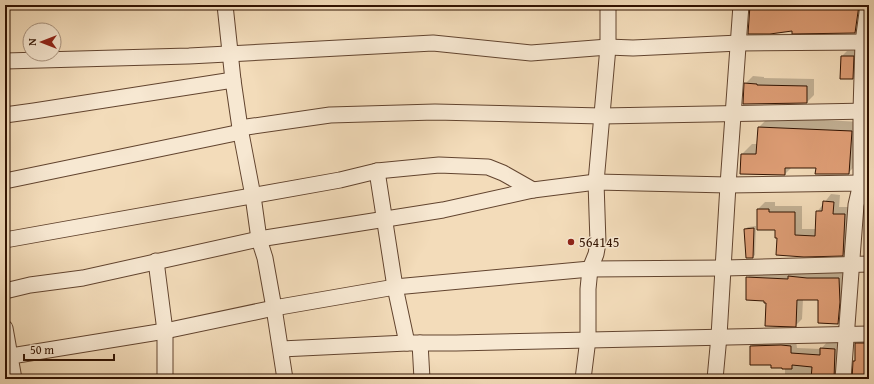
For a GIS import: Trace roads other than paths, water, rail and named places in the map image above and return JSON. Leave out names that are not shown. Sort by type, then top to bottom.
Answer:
[{"type":"street","points":[[225,5],[240,130],[253,196],[259,239],[265,258],[285,379]]},
{"type":"street","points":[[582,379],[588,339],[588,289],[590,269],[596,254],[598,243],[596,182],[608,47],[608,5]]},
{"type":"street","points":[[715,379],[724,268],[728,185],[741,5]]},
{"type":"street","points":[[843,379],[856,205],[865,184],[866,42],[868,5]]},
{"type":"street","points":[[5,61],[231,54],[433,43],[531,53],[608,47],[633,48],[738,43],[866,42]]},
{"type":"street","points":[[5,115],[34,112],[233,80]]},
{"type":"street","points":[[5,181],[240,130],[330,115],[435,112],[602,116],[865,111]]},
{"type":"street","points":[[5,240],[340,180],[376,171],[439,165],[488,167],[503,173],[533,190]]},
{"type":"street","points":[[376,171],[395,287],[413,343],[422,379]]},
{"type":"street","points":[[5,290],[83,278],[259,239],[443,210],[533,190],[596,182],[728,185],[865,184]]},
{"type":"street","points":[[156,261],[165,331],[165,379]]},
{"type":"street","points":[[7,356],[165,331],[274,308],[395,287],[590,269],[724,268],[869,264]]},
{"type":"street","points":[[5,328],[7,356],[14,379]]},
{"type":"street","points":[[281,349],[413,343],[869,334]]},
{"type":"place","name":"564145","points":[[571,242]]}]
